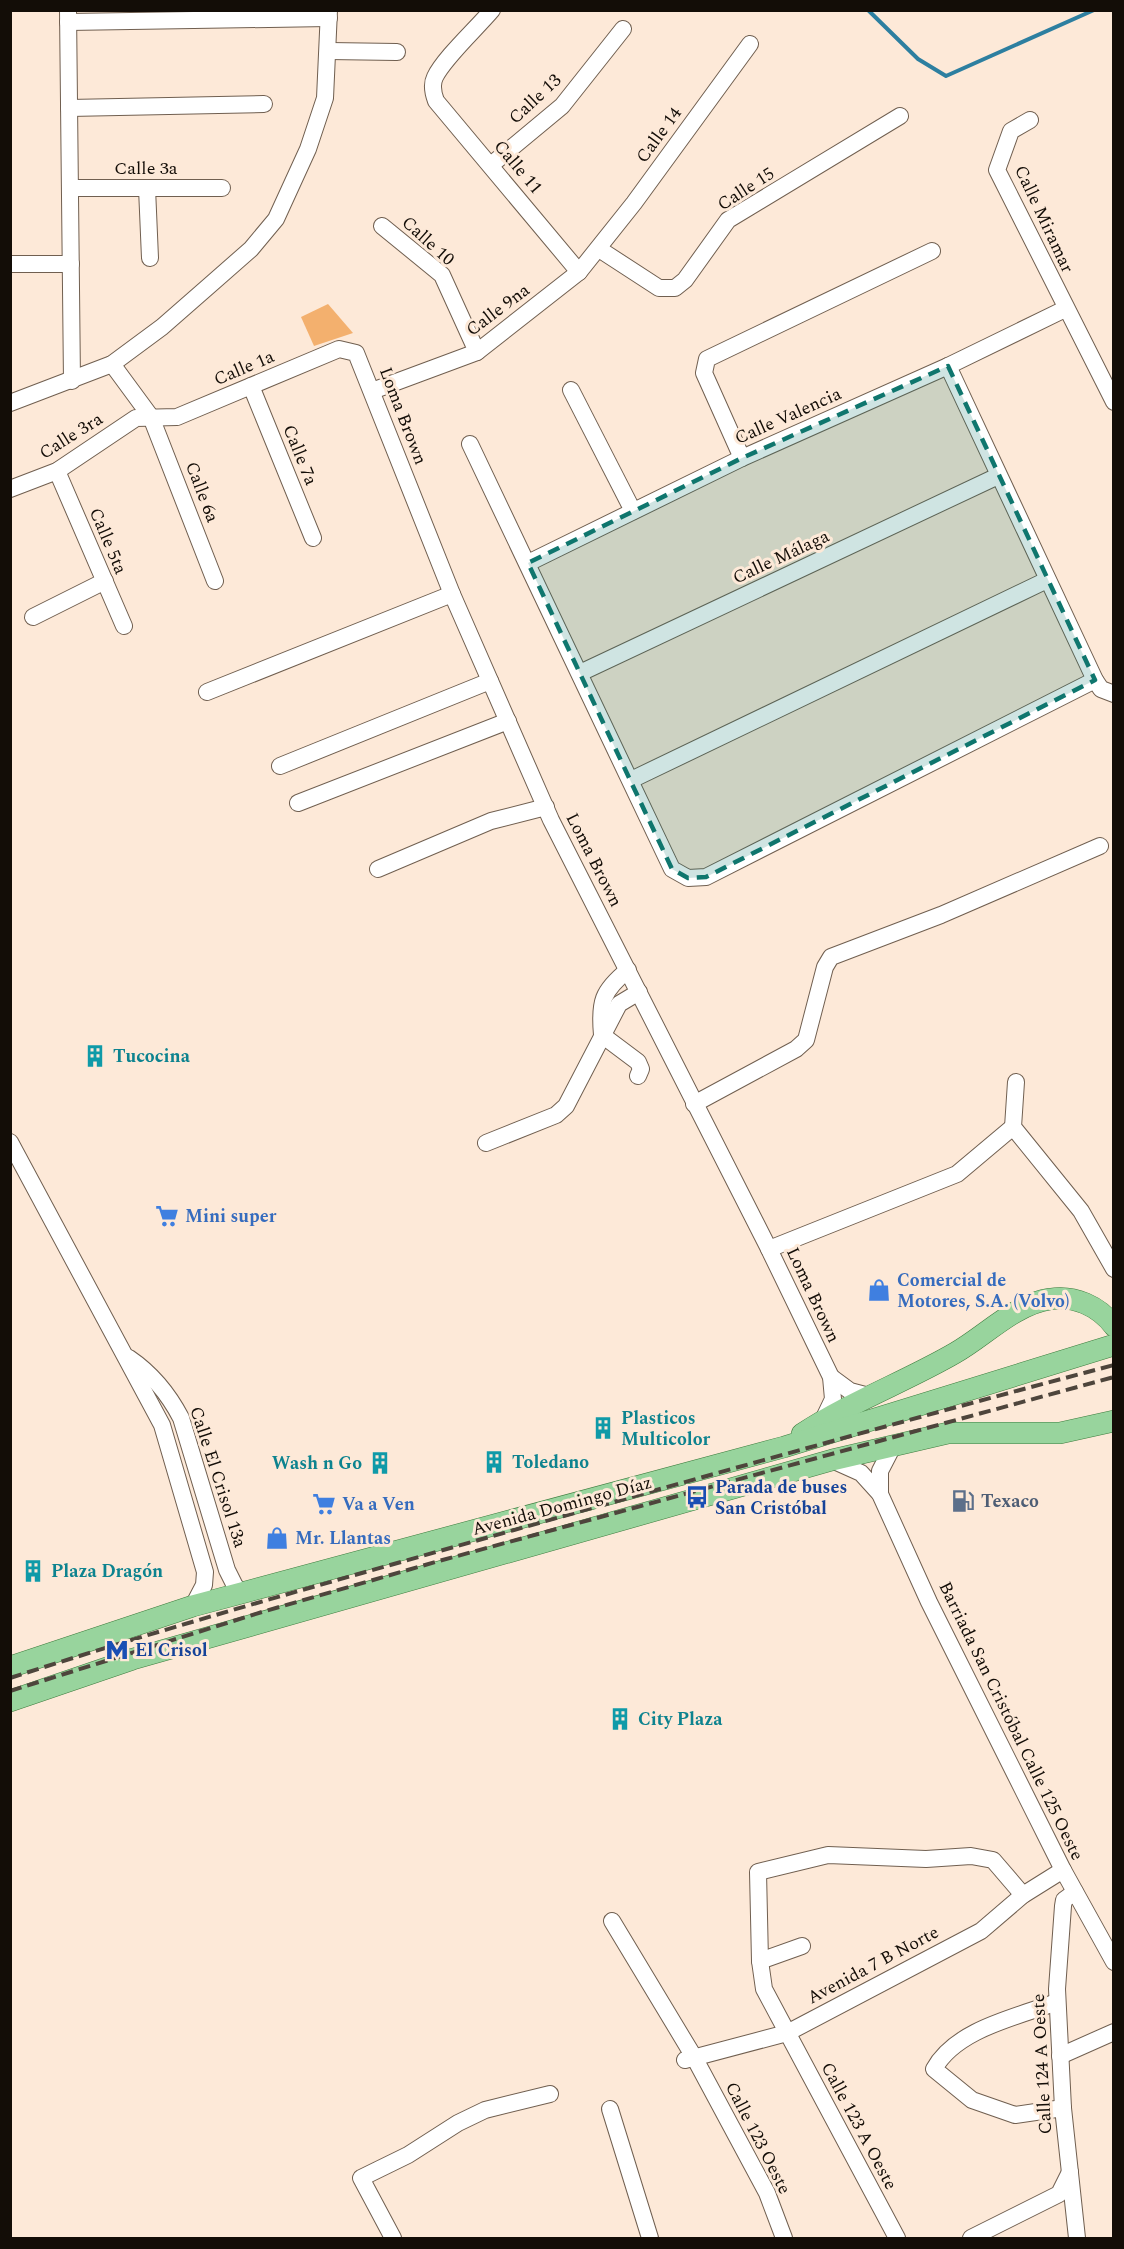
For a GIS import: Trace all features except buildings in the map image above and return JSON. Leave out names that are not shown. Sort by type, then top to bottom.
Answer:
[{"type":"main road","points":[[784,1447],[823,1420],[956,1353],[997,1325],[1043,1300],[1065,1298],[1078,1300],[1101,1312],[1113,1326]]},
{"type":"main road","name":"Avenida Domingo Díaz","points":[[10,1667],[193,1606],[784,1447],[1113,1345]]},
{"type":"main road","points":[[964,1393],[1062,1374],[1113,1359]]},
{"type":"main road","points":[[1009,1434],[1113,1409]]},
{"type":"main road","name":"Avenida Domingo Díaz","points":[[10,1701],[133,1659],[894,1444],[948,1432],[1060,1433],[1113,1421]]},
{"type":"street","name":"Calle 11","points":[[492,10],[439,72],[433,85],[436,101],[579,272]]},
{"type":"street","points":[[10,403],[72,381],[112,364],[162,327],[251,249],[276,219],[304,159],[325,98],[329,14],[68,16],[72,381]]},
{"type":"street","name":"Calle 13","points":[[490,165],[562,106],[623,29]]},
{"type":"street","name":"Calle 14","points":[[599,249],[750,44]]},
{"type":"street","points":[[329,51],[397,52]]},
{"type":"street","points":[[69,108],[264,104]]},
{"type":"street","name":"Calle 15","points":[[599,249],[659,288],[675,288],[681,285],[728,220],[900,116]]},
{"type":"street","name":"Calle Miramar","points":[[1030,120],[1011,131],[997,170],[1113,402]]},
{"type":"street","name":"Calle 3a","points":[[70,188],[222,189]]},
{"type":"street","points":[[147,188],[150,258]]},
{"type":"street","name":"Calle 10","points":[[382,226],[442,275],[477,352]]},
{"type":"street","name":"Calle 9na","points":[[372,391],[477,352],[579,272],[599,249]]},
{"type":"street","points":[[742,458],[704,373],[707,359],[932,251]]},
{"type":"street","points":[[10,264],[71,264]]},
{"type":"street","name":"Calle Valencia","points":[[528,564],[742,458],[948,366],[1065,309]]},
{"type":"street","name":"Calle 1a","points":[[151,417],[177,417],[339,349],[351,350]]},
{"type":"street","name":"Loma Brown","points":[[351,350],[360,358],[452,594],[546,807],[694,1104],[769,1248],[831,1377],[833,1400],[823,1420]]},
{"type":"street","name":"Calle 6a","points":[[112,364],[151,417],[215,581]]},
{"type":"street","points":[[948,366],[1095,680],[1107,693],[1113,694]]},
{"type":"street","name":"Calle 7a","points":[[251,386],[313,538]]},
{"type":"street","points":[[571,390],[633,511]]},
{"type":"street","name":"Calle 3ra","points":[[10,489],[57,471],[136,418],[151,417]]},
{"type":"street","points":[[470,444],[672,869],[688,878],[706,877],[1095,680]]},
{"type":"street","name":"Calle 5ta","points":[[57,471],[124,626]]},
{"type":"street","name":"Calle Málaga","points":[[580,673],[998,476]]},
{"type":"street","points":[[631,780],[1047,580]]},
{"type":"street","points":[[33,617],[105,581]]},
{"type":"street","points":[[207,692],[452,594]]},
{"type":"street","points":[[280,766],[490,681]]},
{"type":"street","points":[[298,803],[508,721]]},
{"type":"street","points":[[378,869],[491,821],[546,807]]},
{"type":"street","points":[[694,1104],[796,1049],[806,1040],[825,967],[831,957],[941,915],[1100,846]]},
{"type":"street","points":[[602,1035],[601,1002],[611,986],[628,970]]},
{"type":"street","points":[[486,1143],[556,1115],[566,1106],[620,1004],[639,992]]},
{"type":"street","points":[[602,1035],[638,1062],[641,1069],[638,1076]]},
{"type":"street","points":[[1016,1082],[1013,1127],[1081,1212],[1113,1269]]},
{"type":"street","points":[[769,1248],[957,1174],[1013,1127]]},
{"type":"street","name":"Calle El Crisol 13a","points":[[10,1142],[162,1425],[205,1572],[204,1585],[193,1606]]},
{"type":"street","name":"Calle El Crisol 13a","points":[[123,1354],[142,1367],[173,1403],[186,1430],[227,1570],[242,1592]]},
{"type":"street","points":[[831,1377],[850,1391],[869,1396]]},
{"type":"street","points":[[880,1494],[880,1471],[894,1444]]},
{"type":"street","name":"Barriada San Cristóbal Calle 125 Oeste","points":[[832,1460],[861,1473],[880,1494],[929,1602],[1074,1892],[1113,1962]]},
{"type":"street","points":[[189,1511],[208,1505]]},
{"type":"street","name":"Calle 123 A Oeste","points":[[897,2238],[764,1989],[760,1961],[758,1872],[828,1855],[926,1859],[970,1856],[993,1860],[1023,1895]]},
{"type":"street","name":"Avenida 7 B Norte","points":[[689,2059],[787,2033],[981,1931],[1023,1895],[1063,1870]]},
{"type":"street","name":"Calle 124 A Oeste","points":[[1074,1892],[1064,1900],[1063,1906],[1057,2002],[1063,2108],[1077,2238]]},
{"type":"street","name":"Calle 123 Oeste","points":[[612,1921],[767,2193],[784,2238]]},
{"type":"street","points":[[760,1961],[802,1946]]},
{"type":"street","points":[[1057,2002],[958,2042],[940,2059],[934,2069],[972,2100],[1015,2115],[1063,2108]]},
{"type":"street","points":[[1060,2056],[1113,2032]]},
{"type":"street","points":[[393,2238],[361,2178],[408,2155],[458,2123],[485,2110],[550,2094]]},
{"type":"street","points":[[610,2109],[650,2238]]},
{"type":"street","points":[[971,2238],[1059,2194],[1070,2171]]},
{"type":"highlighted area","points":[[948,366],[1095,680],[706,877],[688,878],[672,869],[528,563],[742,458]]},
{"type":"shaded area","points":[[328,304],[353,333],[314,346],[301,317]]},
{"type":"waterway","points":[[868,10],[918,59],[946,76],[1094,10]]},
{"type":"railway","points":[[10,1678],[198,1620],[387,1566],[813,1446],[1114,1365]]},
{"type":"railway","points":[[10,1691],[262,1612],[439,1561],[1114,1377]]},
{"type":"place","name":"Tucocina","points":[[95,1056]]},
{"type":"place","name":"Mini super","points":[[167,1216]]},
{"type":"place","name":"Comercial de Motores, S.A. (Volvo)","points":[[879,1290]]},
{"type":"place","name":"Plasticos Multicolor","points":[[603,1428]]},
{"type":"place","name":"Toledano","points":[[494,1462]]},
{"type":"place","name":"Wash n Go","points":[[380,1463]]},
{"type":"place","name":"Parada de buses San Cristóbal","points":[[697,1497]]},
{"type":"place","name":"Texaco","points":[[963,1501]]},
{"type":"place","name":"Va a Ven","points":[[324,1504]]},
{"type":"place","name":"Mr. Llantas","points":[[277,1538]]},
{"type":"place","name":"Plaza Dragón","points":[[33,1571]]},
{"type":"place","name":"El Crisol","points":[[117,1650]]},
{"type":"place","name":"City Plaza","points":[[620,1719]]}]
